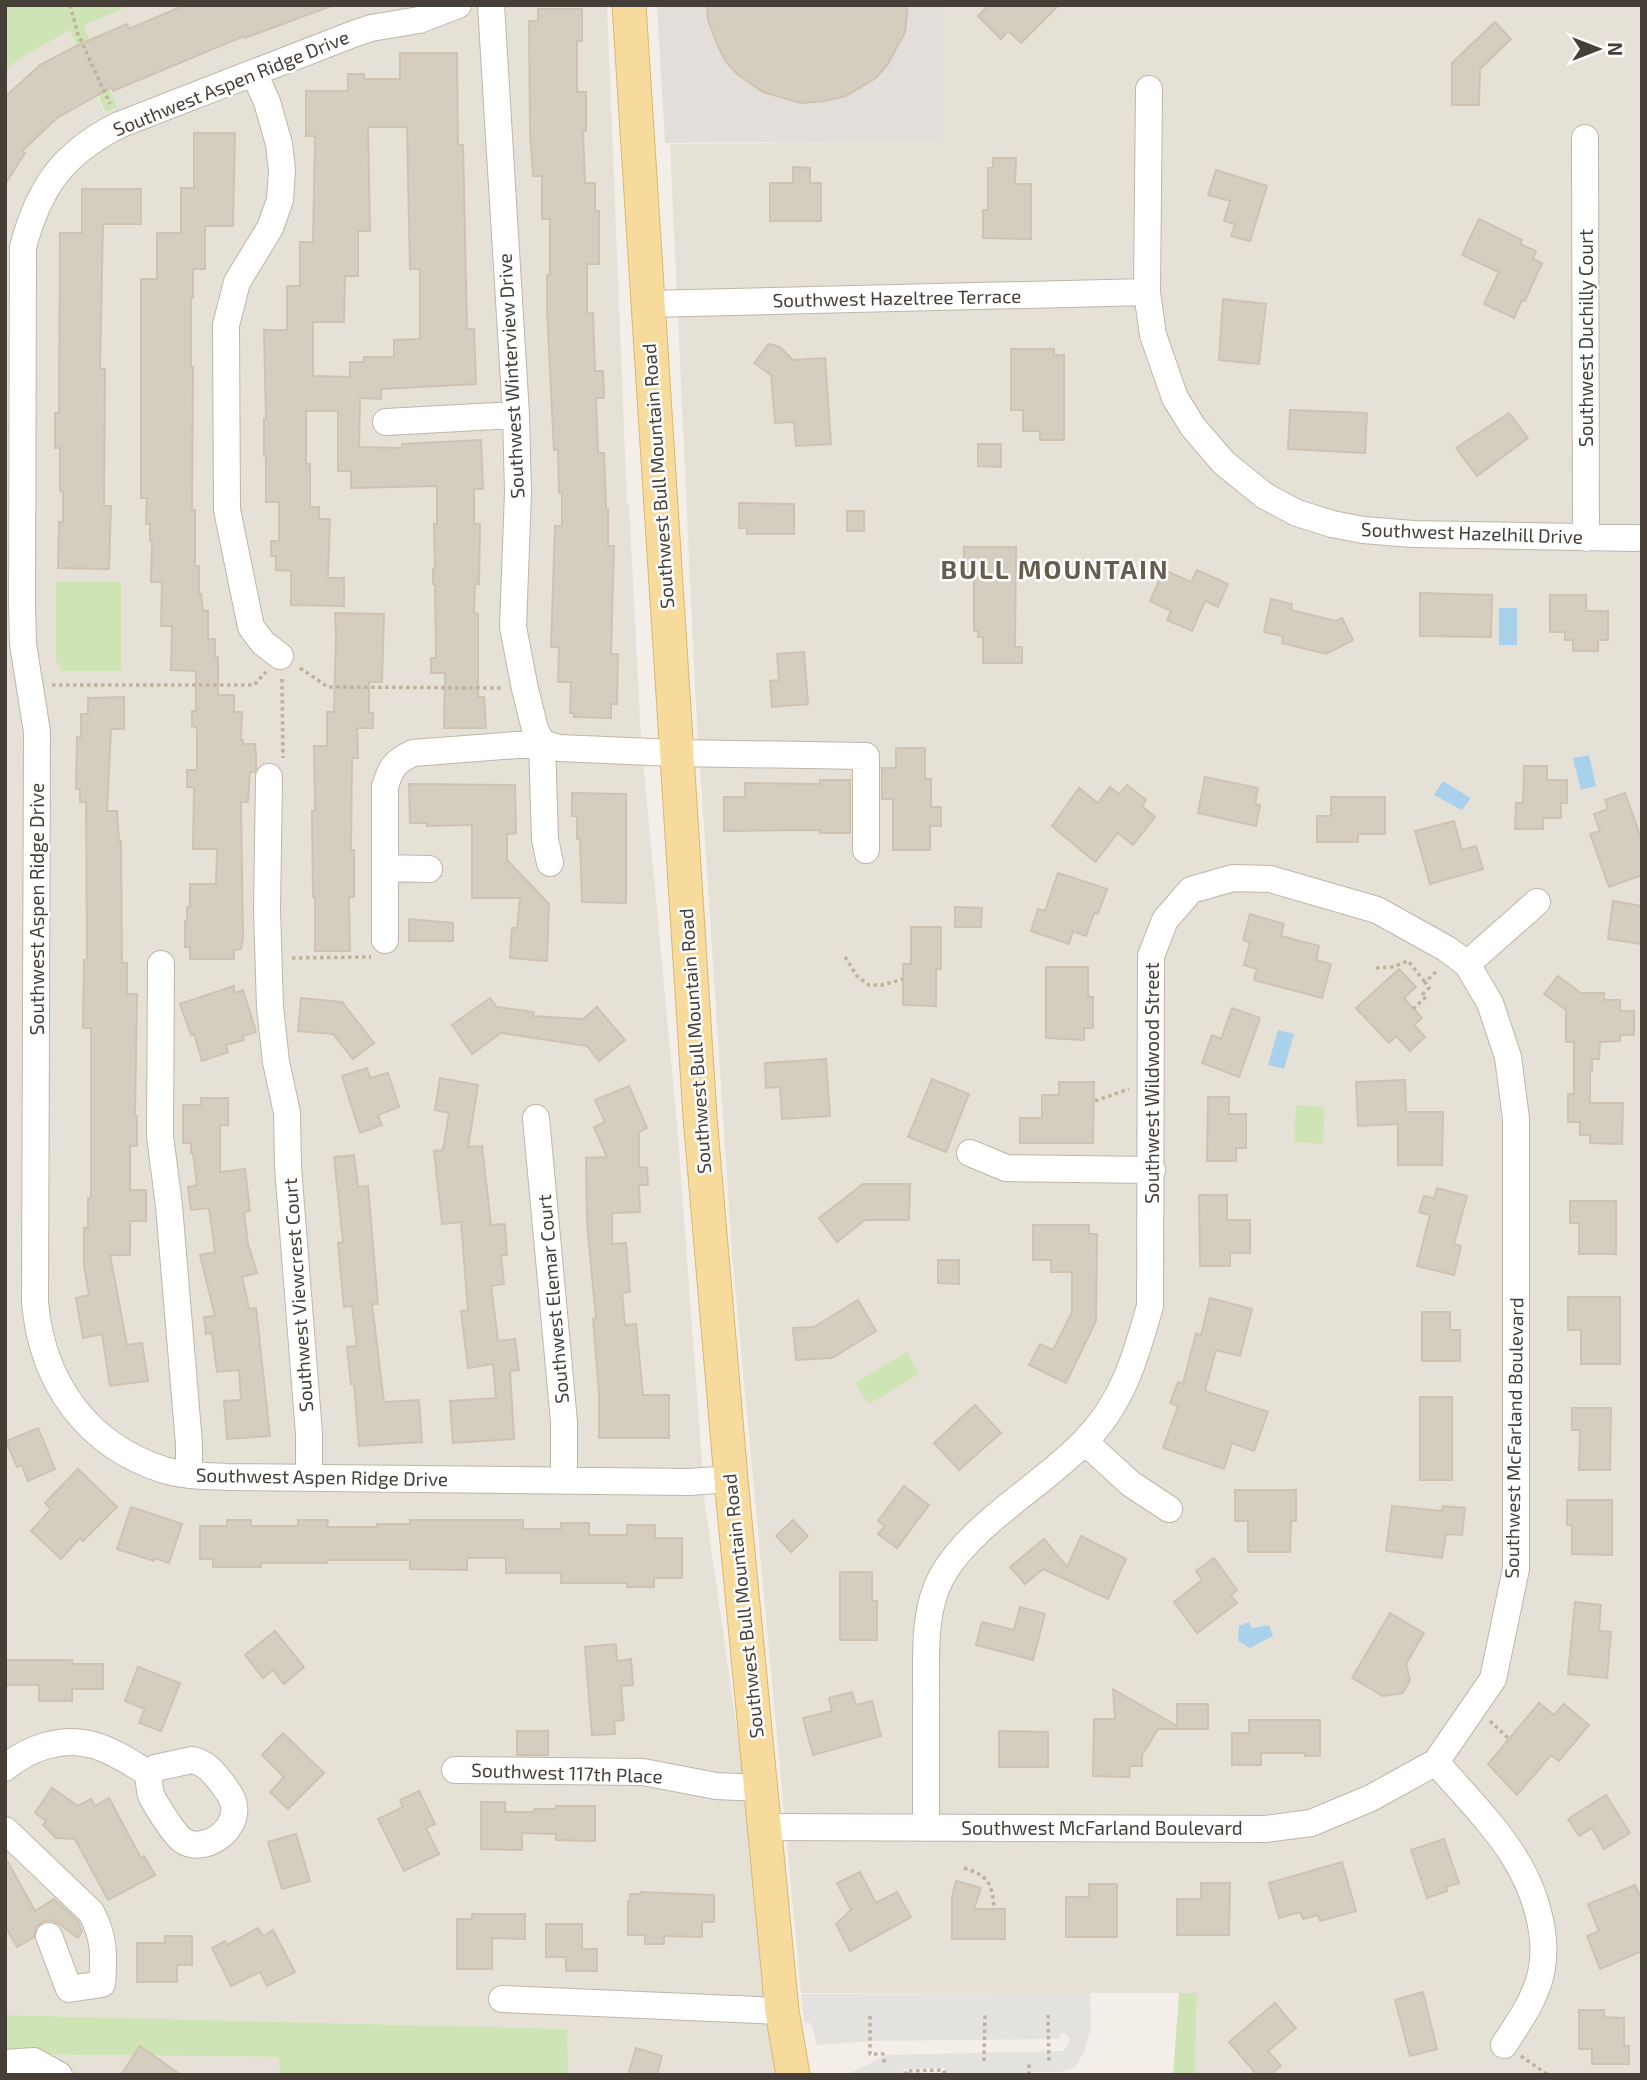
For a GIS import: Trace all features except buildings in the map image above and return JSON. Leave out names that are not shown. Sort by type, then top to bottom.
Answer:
[{"type":"main road","name":"Southwest Bull Mountain Road","points":[[629,5],[700,1117],[731,1479],[782,2011],[793,2075]]},
{"type":"street","name":"Southwest Aspen Ridge Drive","points":[[458,5],[419,20],[371,28],[139,117],[94,138],[77,151],[50,180],[30,219],[23,247],[14,450],[23,643],[37,732],[37,1324],[52,1374],[80,1415],[109,1442],[166,1470],[189,1475],[309,1477],[689,1482],[731,1479]]},
{"type":"street","name":"Southwest Winterview Drive","points":[[491,5],[516,415],[518,492],[513,627],[525,689],[535,729],[542,743],[545,839],[550,863]]},
{"type":"street","points":[[254,74],[267,102],[279,144],[282,170],[279,200],[270,228],[237,282],[226,325],[227,510],[251,627],[263,643],[280,656]]},
{"type":"street","name":"Southwest Hazelhill Drive","points":[[1149,89],[1147,292],[1153,335],[1175,398],[1193,427],[1224,463],[1265,496],[1297,513],[1363,530],[1413,534],[1636,538]]},
{"type":"street","name":"Southwest Duchilly Court","points":[[1585,138],[1586,538]]},
{"type":"street","name":"Southwest Hazeltree Terrace","points":[[647,304],[1147,292]]},
{"type":"street","points":[[386,422],[516,415]]},
{"type":"street","points":[[385,940],[385,787],[390,771],[399,760],[413,753],[542,743],[559,748],[676,753],[866,756],[866,850]]},
{"type":"street","name":"Southwest Viewcrest Court","points":[[276,767],[269,960],[272,1031],[287,1113],[288,1167],[309,1434],[309,1477]]},
{"type":"street","points":[[385,868],[429,869]]},
{"type":"street","name":"Southwest Wildwood Street","points":[[926,1828],[927,1636],[932,1601],[942,1576],[964,1546],[1085,1442],[1114,1406],[1135,1361],[1152,1299],[1151,956],[1165,920],[1191,890],[1233,878],[1270,879],[1377,910],[1437,943],[1455,965]]},
{"type":"street","points":[[1455,965],[1537,902]]},
{"type":"street","points":[[161,964],[161,1146],[169,1206],[189,1444],[189,1475]]},
{"type":"street","name":"Southwest McFarland Boulevard","points":[[765,1827],[1265,1829],[1311,1823],[1371,1798],[1436,1762],[1493,1679],[1516,1569],[1516,1119],[1504,1047],[1490,1003],[1455,965]]},
{"type":"street","name":"Southwest Elemar Court","points":[[536,1118],[565,1422],[565,1480]]},
{"type":"street","points":[[971,1153],[1006,1168],[1152,1170]]},
{"type":"street","points":[[1085,1442],[1131,1485],[1169,1508]]},
{"type":"street","points":[[5,1768],[34,1749],[64,1743],[93,1745],[148,1773]]},
{"type":"street","points":[[1436,1762],[1503,1839],[1528,1880],[1539,1911],[1545,1951],[1535,1993],[1504,2045]]},
{"type":"street","name":"Southwest 117th Place","points":[[455,1770],[643,1772],[716,1787],[761,1788]]},
{"type":"street","points":[[5,1830],[91,1912],[99,1926],[104,1950],[102,1984],[69,1989],[49,1936]]},
{"type":"street","points":[[502,1999],[782,2011]]},
{"type":"street","points":[[5,2063],[34,2061],[59,2075]]},
{"type":"path","points":[[70,5],[78,34],[112,110]]},
{"type":"path","points":[[29,685],[254,685],[280,656],[328,687],[525,689]]},
{"type":"path","points":[[276,767],[282,704]]},
{"type":"path","points":[[269,960],[368,958],[374,953],[377,941],[385,940]]},
{"type":"path","points":[[845,957],[857,976],[869,985],[882,985],[903,979]]},
{"type":"path","points":[[1376,968],[1392,967],[1408,961],[1429,988],[1423,994],[1426,997],[1413,1009]]},
{"type":"path","points":[[1425,982],[1455,965]]},
{"type":"path","points":[[1096,1101],[1126,1090],[1139,1089]]},
{"type":"path","points":[[1489,1721],[1509,1739]]},
{"type":"path","points":[[964,1868],[979,1872],[993,1890],[994,1909]]},
{"type":"path","points":[[984,2062],[985,2015]]},
{"type":"path","points":[[1048,2015],[1049,2062]]},
{"type":"path","points":[[870,2016],[870,2054],[883,2054],[885,2066]]},
{"type":"path","points":[[1504,2045],[1548,2075]]},
{"type":"path","points":[[1029,2062],[1029,2075]]},
{"type":"path","points":[[906,2075],[906,2071],[943,2070],[946,2075]]},
{"type":"shaded area","points":[[131,5],[607,5],[627,504],[641,738],[678,1136],[705,1505],[741,1758],[778,2075],[568,2075],[566,2029],[5,2015],[5,71],[16,60],[70,30],[104,112],[117,107],[84,24]]},
{"type":"shaded area","points":[[657,5],[944,5],[944,141],[665,143]]},
{"type":"shaded area","points":[[944,5],[1642,5],[1642,2075],[1195,2075],[1197,1993],[801,1993],[732,1253],[695,689],[670,144],[944,141]]},
{"type":"shaded area","points":[[1090,1993],[1091,2028],[1084,2052],[1075,2068],[1059,2072],[1027,2072],[1026,2075],[948,2075],[944,2068],[903,2069],[904,2075],[846,2075],[887,2055],[1063,2051],[1068,2046],[1069,2039],[1065,2033],[1061,2033],[1059,2039],[873,2041],[817,2045],[811,2023],[804,2023],[801,1994]]},
{"type":"shaded area","points":[[5,2054],[280,2057],[280,2075],[5,2075]]},
{"type":"green space","points":[[5,5],[131,5],[84,25],[117,107],[105,112],[70,30],[17,60],[5,71]]},
{"type":"green space","points":[[56,582],[121,582],[121,671],[62,671],[56,660]]},
{"type":"green space","points":[[1296,1105],[1325,1107],[1323,1144],[1294,1142]]},
{"type":"green space","points":[[907,1352],[919,1374],[869,1404],[855,1383]]},
{"type":"green space","points":[[1179,1993],[1197,1993],[1195,2075],[1173,2075]]},
{"type":"green space","points":[[5,2015],[567,2029],[568,2075],[280,2075],[279,2057],[5,2054]]},
{"type":"water","points":[[1499,608],[1517,608],[1517,645],[1499,645]]},
{"type":"water","points":[[1589,755],[1596,786],[1581,790],[1573,758]]},
{"type":"water","points":[[1443,781],[1471,798],[1462,810],[1434,795]]},
{"type":"water","points":[[1278,1030],[1294,1034],[1284,1069],[1268,1065]]},
{"type":"water","points":[[1249,1622],[1252,1628],[1269,1625],[1273,1636],[1250,1648],[1238,1641],[1239,1626]]},
{"type":"district","name":"BULL MOUNTAIN","points":[[1055,570]]}]
